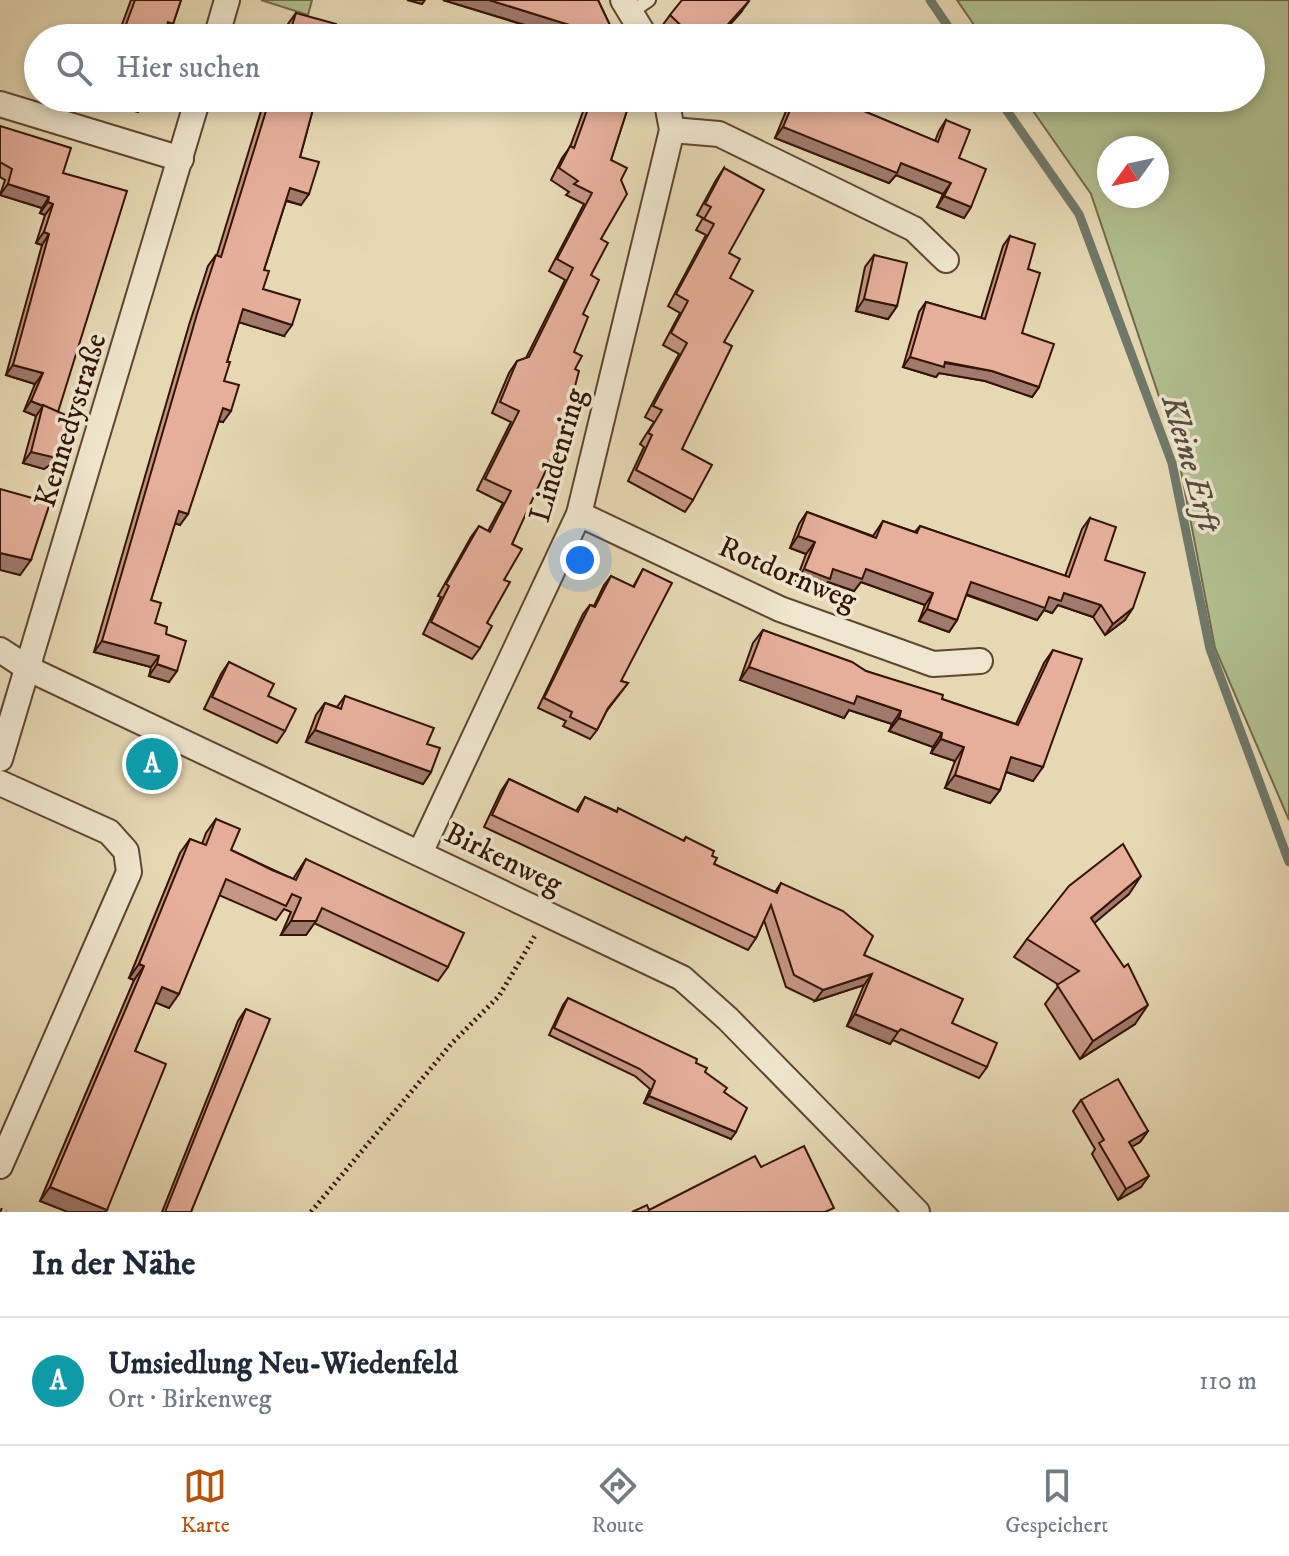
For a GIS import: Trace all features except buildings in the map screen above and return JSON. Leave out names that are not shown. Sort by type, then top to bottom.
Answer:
[{"type":"street","points":[[220,24],[227,0]]},
{"type":"street","points":[[635,4],[641,24]]},
{"type":"street","points":[[0,104],[24,111]]},
{"type":"street","points":[[26,112],[181,159]]},
{"type":"street","name":"Kennedystraße","points":[[0,759],[194,112]]},
{"type":"street","name":"Lindenring","points":[[420,853],[579,514],[672,130],[669,112]]},
{"type":"street","points":[[672,130],[719,134],[914,229],[946,260]]},
{"type":"street","name":"Rotdornweg","points":[[579,514],[780,609],[933,664],[980,661]]},
{"type":"street","name":"Birkenweg","points":[[0,650],[29,669],[682,978],[728,1019],[903,1207]]},
{"type":"street","points":[[0,783],[109,832],[126,851],[129,872],[0,1166]]},
{"type":"path","points":[[311,1212],[452,1043],[499,996],[534,939],[544,912]]},
{"type":"path","points":[[0,1210],[6,1212]]},
{"type":"green space","points":[[261,0],[312,0],[308,15]]},
{"type":"green space","points":[[957,0],[1289,0],[1289,820],[1215,648],[1177,450],[1091,194],[1034,112],[1265,112],[1265,24],[973,24]]},
{"type":"waterway","name":"Kleine Erft","points":[[930,0],[946,24]]},
{"type":"waterway","name":"Kleine Erft","points":[[1008,112],[1079,214],[1172,463],[1210,649],[1289,862]]},
{"type":"place","name":"Umsiedlung Neu-Wiedenfeld","points":[[152,764]]}]
